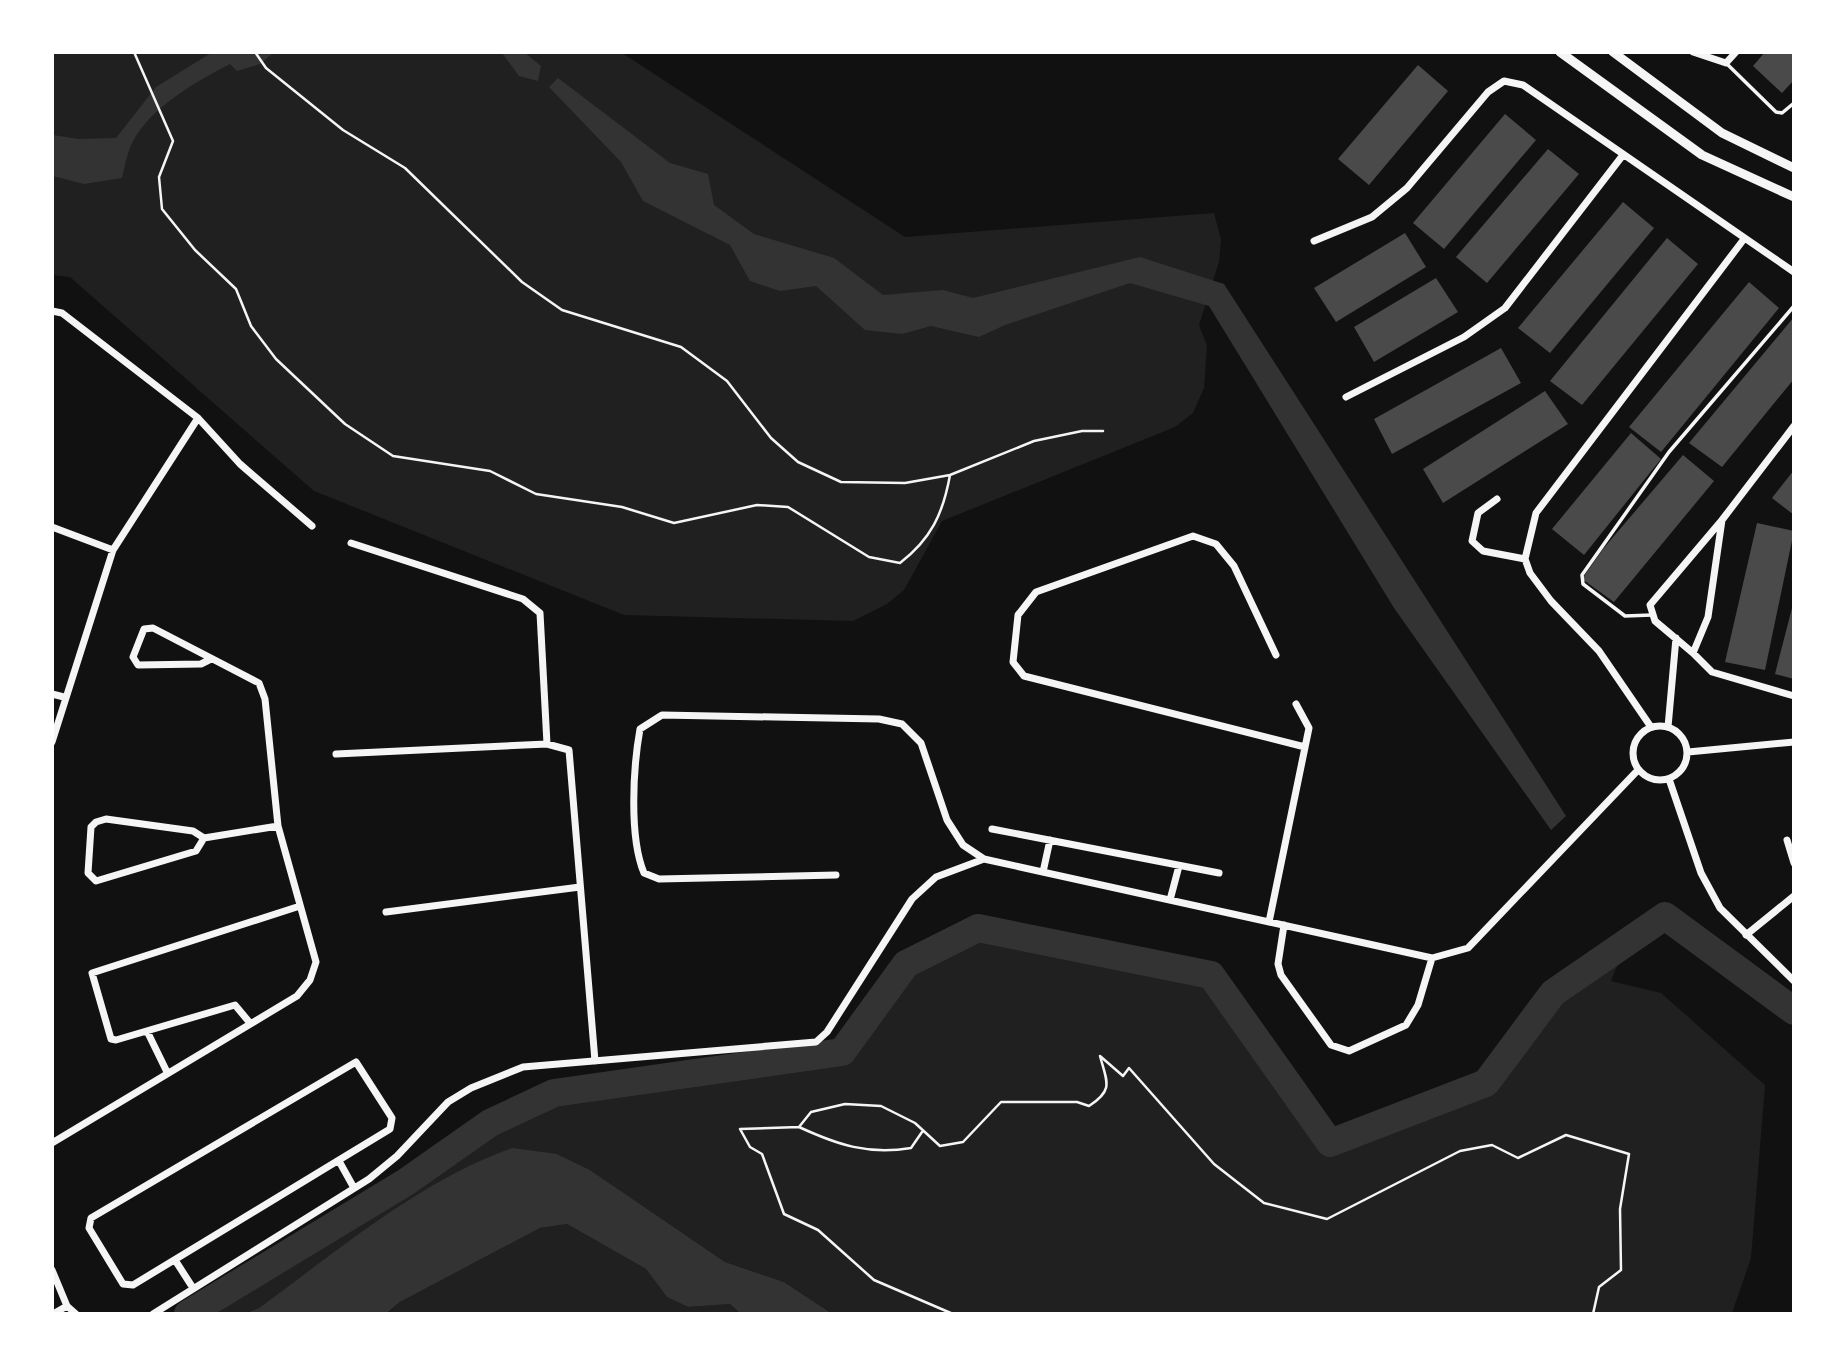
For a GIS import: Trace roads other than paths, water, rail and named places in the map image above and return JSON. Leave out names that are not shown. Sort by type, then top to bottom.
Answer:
[{"type":"street","points":[[1560,52],[1702,156],[1794,197]]},
{"type":"street","points":[[1613,52],[1722,133],[1794,168]]},
{"type":"street","points":[[1693,52],[1726,63],[1736,52]]},
{"type":"street","points":[[1314,241],[1372,217],[1407,188],[1488,92],[1504,81],[1523,85],[1794,272]]},
{"type":"street","points":[[1346,397],[1464,337],[1505,308],[1623,155]]},
{"type":"street","points":[[1651,727],[1599,651],[1538,586],[1525,559],[1536,513],[1744,239]]},
{"type":"street","points":[[52,311],[62,313],[198,418],[240,464],[312,526]]},
{"type":"street","points":[[52,742],[64,697],[113,550],[198,418]]},
{"type":"street","points":[[1794,426],[1722,520],[1654,596],[1650,605],[1652,615],[1712,672],[1794,696]]},
{"type":"street","points":[[1497,499],[1478,513],[1472,541],[1482,551],[1525,559]]},
{"type":"street","points":[[1693,653],[1708,617],[1722,520]]},
{"type":"street","points":[[52,527],[113,550]]},
{"type":"street","points":[[1276,656],[1234,566],[1216,544],[1193,536],[1036,592],[1018,615],[1013,662],[1024,676],[1305,747]]},
{"type":"street","points":[[351,543],[523,599],[540,613],[547,744]]},
{"type":"street","points":[[52,1143],[297,996],[310,980],[316,962],[278,827],[265,699],[259,683],[248,675],[209,660],[203,653],[148,627],[133,657],[138,665],[201,664],[209,660]]},
{"type":"street","points":[[1668,727],[1676,638]]},
{"type":"street","points":[[52,694],[64,697]]},
{"type":"street","points":[[1269,922],[1309,728],[1296,704]]},
{"type":"street","points":[[836,875],[659,879],[644,873],[636,854],[637,750],[640,729],[662,715],[878,719],[902,724],[921,743],[947,820],[962,845],[984,859],[1432,958],[1468,948],[1639,770]]},
{"type":"street","points":[[1651,727],[1668,727],[1682,736],[1688,752],[1683,768],[1669,779],[1653,779],[1639,770],[1634,762],[1634,746],[1643,731],[1651,727]]},
{"type":"street","points":[[1688,752],[1794,742]]},
{"type":"street","points":[[336,754],[547,744],[569,750],[594,1060]]},
{"type":"street","points":[[1669,779],[1701,873],[1720,908],[1794,981]]},
{"type":"street","points":[[204,838],[196,851],[96,881],[88,873],[91,827],[106,819],[193,831],[204,838],[278,827]]},
{"type":"street","points":[[992,829],[1219,873]]},
{"type":"street","points":[[1043,872],[1050,840]]},
{"type":"street","points":[[1787,840],[1794,863]]},
{"type":"street","points":[[153,1314],[354,1188],[397,1156],[449,1102],[471,1088],[523,1067],[816,1042],[827,1032],[912,899],[936,877],[984,859]]},
{"type":"street","points":[[1170,900],[1179,866]]},
{"type":"street","points":[[386,912],[580,887]]},
{"type":"street","points":[[1746,935],[1794,896]]},
{"type":"street","points":[[250,1023],[235,1005],[147,1031],[111,1038],[92,973],[300,906]]},
{"type":"street","points":[[1284,925],[1279,964],[1282,975],[1331,1045],[1349,1051],[1406,1025],[1418,1005],[1432,958]]},
{"type":"street","points":[[147,1031],[167,1072]]},
{"type":"street","points":[[356,1062],[393,1124],[339,1161],[175,1260],[134,1285],[123,1284],[88,1223],[356,1062]]},
{"type":"street","points":[[339,1161],[354,1188]]},
{"type":"street","points":[[175,1260],[193,1288]]},
{"type":"street","points":[[52,1270],[67,1306],[76,1314]]},
{"type":"street","points":[[53,1314],[67,1306]]},
{"type":"lane","points":[[1726,63],[1776,112],[1782,113],[1794,103]]},
{"type":"lane","points":[[1652,615],[1625,616],[1584,584],[1582,575],[1669,452],[1794,306]]},
{"type":"waterway","points":[[188,1314],[406,1182],[490,1123],[554,1093],[842,1052],[906,964],[978,928],[1211,975],[1330,1143],[1486,1083],[1553,993],[1665,916],[1794,1011]]}]
